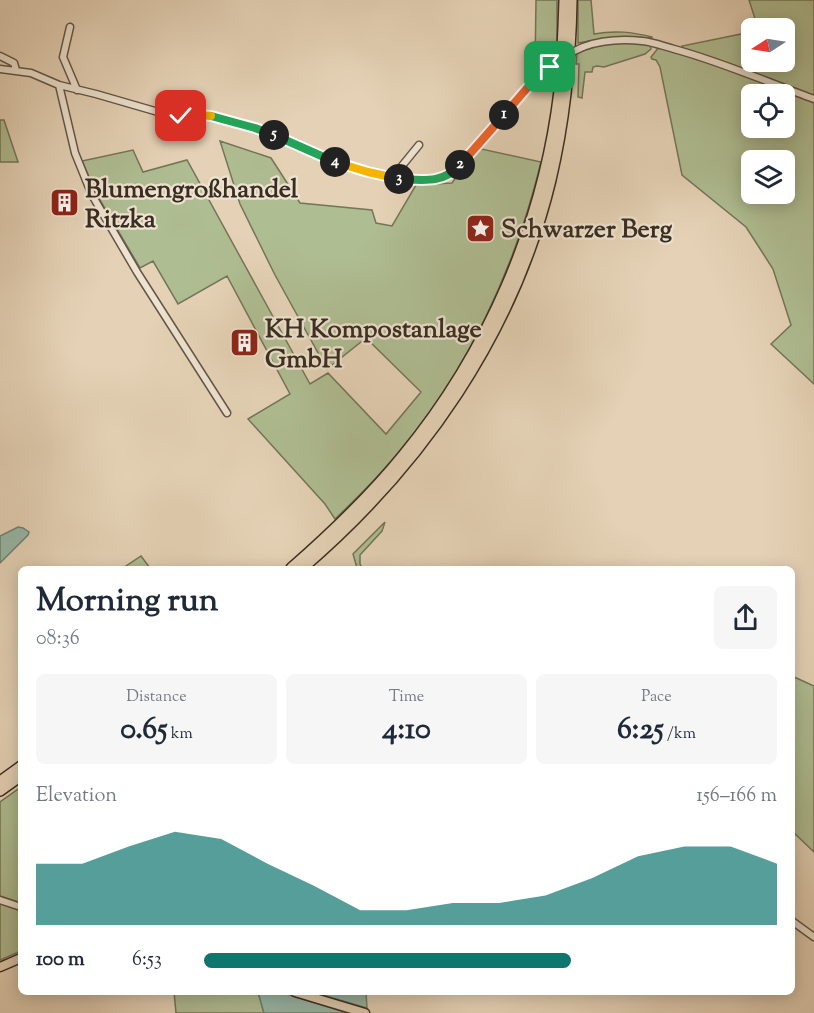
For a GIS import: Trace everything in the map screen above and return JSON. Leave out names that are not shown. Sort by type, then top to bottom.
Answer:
[{"type":"highway","points":[[293,566],[360,503],[431,420],[472,354],[492,315],[526,234],[550,147],[561,68],[564,0]]},
{"type":"highway","points":[[305,566],[363,512],[410,461],[458,394],[479,360],[504,310],[534,237],[553,171],[567,92],[572,0]]},
{"type":"highway","points":[[0,781],[18,768]]},
{"type":"highway","points":[[0,791],[18,778]]},
{"type":"main road","points":[[0,967],[18,959]]},
{"type":"main road","points":[[306,995],[365,1013]]},
{"type":"street","points":[[70,27],[63,57],[77,90]]},
{"type":"street","points":[[0,69],[32,73],[59,86],[113,98],[172,116],[200,115],[232,121],[274,135],[344,166],[392,178],[436,179],[451,174],[528,87],[568,54],[593,44],[620,40],[655,43],[745,72],[814,99]]},
{"type":"street","points":[[0,56],[14,63],[16,70]]},
{"type":"street","points":[[59,86],[75,153],[92,195],[127,256],[227,413]]},
{"type":"street","points":[[392,178],[419,145]]},
{"type":"street","points":[[0,900],[18,905]]},
{"type":"street","points":[[795,923],[814,937]]},
{"type":"shaded area","points":[[536,0],[557,0],[557,55],[538,73],[535,69]]},
{"type":"shaded area","points":[[578,0],[591,0],[594,34],[623,32],[652,38],[615,38],[578,43]]},
{"type":"shaded area","points":[[749,0],[814,0],[814,384],[771,344],[791,325],[773,269],[746,227],[682,175],[660,67],[651,57],[659,47],[684,52],[682,46],[741,34],[741,72],[795,72],[795,18],[755,18]]},
{"type":"shaded area","points":[[617,41],[650,44],[651,49],[645,54],[604,67],[593,67],[592,72],[585,72],[582,98],[578,97],[577,54],[589,47]]},
{"type":"shaded area","points":[[0,120],[4,120],[18,162],[0,162]]},
{"type":"shaded area","points":[[220,141],[271,158],[300,203],[372,210],[376,223],[392,226],[416,185],[452,183],[477,148],[541,162],[530,202],[502,280],[466,355],[445,390],[395,457],[335,519],[325,504],[248,419],[290,394],[227,276],[178,304],[153,261],[140,268],[97,195],[82,161],[133,150],[143,172],[187,160],[310,384],[328,373],[386,434],[421,392],[366,338],[327,369],[275,275],[240,204]]},
{"type":"shaded area","points":[[385,522],[382,531],[360,555],[361,566],[356,566],[353,554]]},
{"type":"shaded area","points":[[18,527],[29,532],[28,535],[0,563],[0,536]]},
{"type":"shaded area","points":[[141,556],[148,566],[126,566]]},
{"type":"shaded area","points":[[795,677],[814,686],[814,852],[795,834]]},
{"type":"shaded area","points":[[18,789],[18,902],[0,896],[0,802]]},
{"type":"shaded area","points":[[0,903],[18,910],[18,952],[0,960]]},
{"type":"shaded area","points":[[174,995],[259,995],[264,1013],[176,1013]]},
{"type":"shaded area","points":[[259,995],[290,995],[348,1013],[264,1013]]},
{"type":"shaded area","points":[[322,995],[366,995],[367,1008]]},
{"type":"place","name":"Blumengroßhandel Ritzka","points":[[64,203]]},
{"type":"place","name":"Schwarzer Berg","points":[[480,228]]},
{"type":"place","name":"KH Kompostanlage GmbH","points":[[244,343]]},
{"type":"route","points":[[181,116],[200,115],[232,121],[255,128],[344,166],[368,172],[401,179],[436,179],[454,172],[528,87],[550,67]]}]
